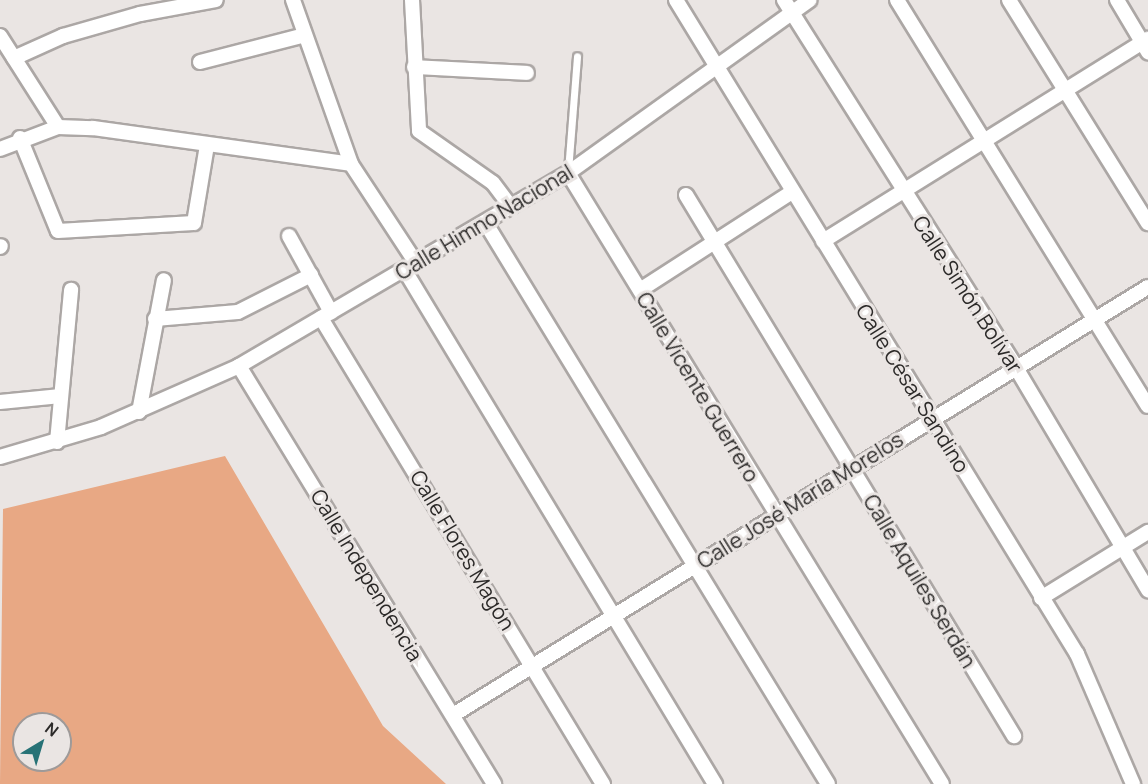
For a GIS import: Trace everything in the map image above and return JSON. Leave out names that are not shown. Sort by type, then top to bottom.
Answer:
[{"type":"street","points":[[140,14],[148,0]]},
{"type":"street","points":[[14,58],[63,36],[140,14],[216,0]]},
{"type":"street","points":[[293,0],[351,164],[614,616],[715,784]]},
{"type":"street","points":[[412,0],[419,131],[493,183],[511,207]]},
{"type":"street","name":"Calle César Sandino","points":[[676,0],[1077,654],[1133,784]]},
{"type":"street","name":"Calle Himno Nacional","points":[[0,457],[57,442],[139,412],[239,366],[568,174],[716,67],[788,6],[810,0]]},
{"type":"street","points":[[897,0],[1148,406]]},
{"type":"street","points":[[1009,0],[1148,223]]},
{"type":"street","points":[[823,242],[982,140],[1146,44],[1117,0]]},
{"type":"street","name":"Calle Simón Bolívar","points":[[788,6],[901,190],[1015,366],[1148,590]]},
{"type":"street","points":[[200,62],[305,35]]},
{"type":"street","points":[[0,36],[58,127]]},
{"type":"street","points":[[414,67],[527,73]]},
{"type":"street","points":[[0,149],[21,138],[58,127],[351,164]]},
{"type":"street","points":[[21,138],[58,231],[194,223],[207,145]]},
{"type":"street","name":"Calle Vicente Guerrero","points":[[568,174],[942,784]]},
{"type":"street","points":[[640,290],[792,192]]},
{"type":"street","name":"Calle Aquiles Serdán","points":[[686,195],[1014,736]]},
{"type":"street","points":[[485,222],[828,784]]},
{"type":"street","name":"Calle Flores Magón","points":[[289,236],[311,275],[326,315],[603,784]]},
{"type":"street","points":[[154,319],[238,312],[311,275]]},
{"type":"street","points":[[139,412],[154,319],[164,280]]},
{"type":"street","name":"Calle José María Morelos","points":[[453,716],[1015,366],[1096,320],[1148,287]]},
{"type":"street","points":[[57,442],[71,290]]},
{"type":"street","name":"Calle Independencia","points":[[239,366],[494,784]]},
{"type":"street","points":[[0,402],[61,396]]},
{"type":"street","points":[[1041,598],[1148,532]]},
{"type":"lane","points":[[568,174],[577,56]]},
{"type":"shaded area","points":[[225,456],[383,726],[446,784],[0,784],[3,509]]}]
